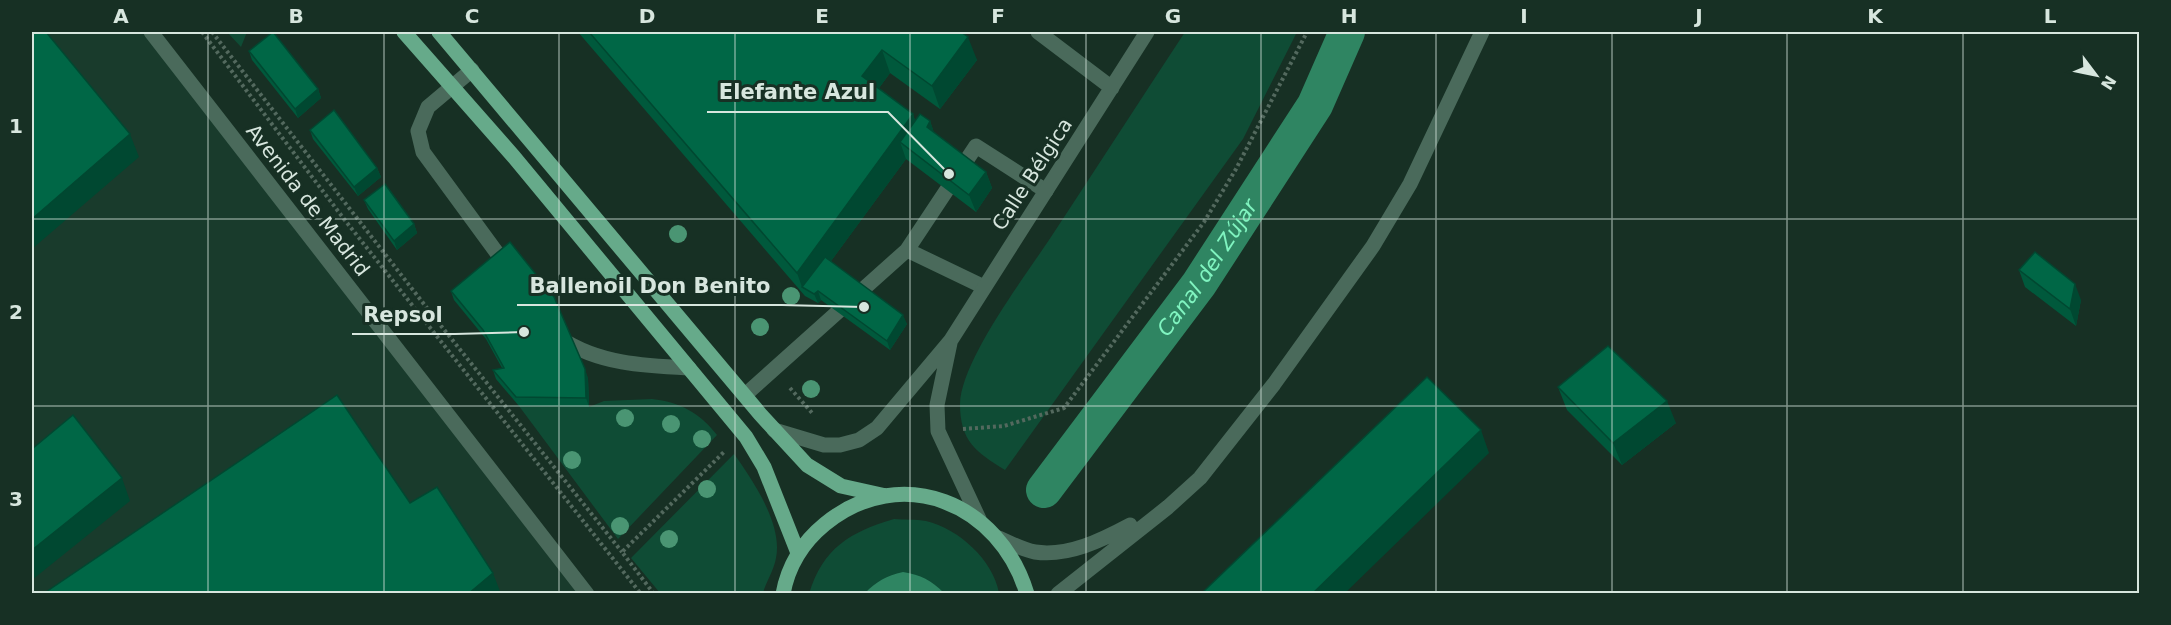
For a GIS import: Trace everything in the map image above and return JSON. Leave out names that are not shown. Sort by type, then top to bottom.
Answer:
[{"type":"main road","points":[[404,32],[746,437],[764,466],[798,554]]},
{"type":"main road","points":[[439,32],[774,430],[807,465],[841,486],[886,496]]},
{"type":"main road","points":[[783,594],[785,582],[798,554],[815,532],[836,515],[860,503],[886,496],[918,495],[950,503],[979,519],[999,538],[1012,556],[1026,594]]},
{"type":"street","name":"Avenida de Madrid","points":[[151,32],[587,594]]},
{"type":"street","points":[[1038,32],[1112,88]]},
{"type":"street","name":"Calle Bélgica","points":[[951,340],[1147,32]]},
{"type":"street","points":[[1058,594],[1168,507],[1200,478],[1226,447],[1373,246],[1410,184],[1482,32]]},
{"type":"street","points":[[472,70],[428,107],[418,131],[423,152],[516,280]]},
{"type":"street","points":[[745,395],[907,250],[976,146],[1046,191]]},
{"type":"street","points":[[907,250],[984,287]]},
{"type":"street","points":[[550,326],[557,336],[577,349],[600,357],[642,366],[689,368]]},
{"type":"street","points":[[774,430],[824,445],[840,445],[859,440],[877,428],[951,340]]},
{"type":"street","points":[[951,340],[936,405],[938,430],[979,519]]},
{"type":"street","points":[[999,538],[1034,552],[1057,552],[1103,538],[1168,507]]},
{"type":"path","points":[[202,32],[344,219],[641,594]]},
{"type":"path","points":[[212,32],[434,318],[622,552]]},
{"type":"shaded area","points":[[32,32],[151,32],[587,593],[32,593]]},
{"type":"shaded area","points":[[227,32],[247,32],[241,47]]},
{"type":"shaded area","points":[[1185,32],[1297,32],[1243,139],[1005,470],[978,451],[963,427],[960,404],[963,386],[971,365],[996,318]]},
{"type":"shaded area","points":[[652,399],[672,403],[689,410],[717,435],[618,539],[519,406],[589,407],[604,401]]},
{"type":"shaded area","points":[[734,454],[764,503],[775,531],[776,558],[763,593],[660,593],[631,558]]},
{"type":"shaded area","points":[[894,519],[926,521],[962,539],[973,548],[990,569],[999,593],[809,594],[822,565],[840,544],[851,536]]},
{"type":"shaded area","points":[[903,572],[925,579],[944,593],[865,593],[882,580]]},
{"type":"building","points":[[32,32],[46,32],[130,134],[32,219]]},
{"type":"building","points":[[273,32],[318,89],[295,109],[249,51]]},
{"type":"building","points":[[589,32],[961,32],[968,37],[932,86],[882,50],[862,76],[913,114],[797,273]]},
{"type":"building","points":[[334,110],[377,168],[354,187],[310,130]]},
{"type":"building","points":[[920,114],[930,121],[927,127],[986,172],[969,195],[900,142]]},
{"type":"building","points":[[385,184],[414,224],[394,241],[364,200]]},
{"type":"building","points":[[510,242],[554,297],[585,369],[586,398],[516,397],[493,370],[504,368],[483,330],[451,291]]},
{"type":"building","points":[[2035,252],[2075,284],[2070,309],[2019,270]]},
{"type":"building","points":[[825,257],[903,315],[887,341],[818,291],[814,294],[802,287]]},
{"type":"building","points":[[1608,346],[1667,401],[1613,443],[1558,387]]},
{"type":"building","points":[[1427,377],[1481,430],[1312,594],[1205,594],[1203,592]]},
{"type":"building","points":[[337,395],[410,503],[437,487],[493,573],[468,594],[43,594]]},
{"type":"building","points":[[73,415],[122,478],[32,550],[32,449]]},
{"type":"waterway","name":"Canal del Zújar","points":[[1044,490],[1199,284],[1315,105],[1347,32]]},
{"type":"place","name":"Elefante Azul","points":[[949,174]]},
{"type":"place","name":"Ballenoil Don Benito","points":[[864,307]]},
{"type":"place","name":"Repsol","points":[[524,332]]}]
